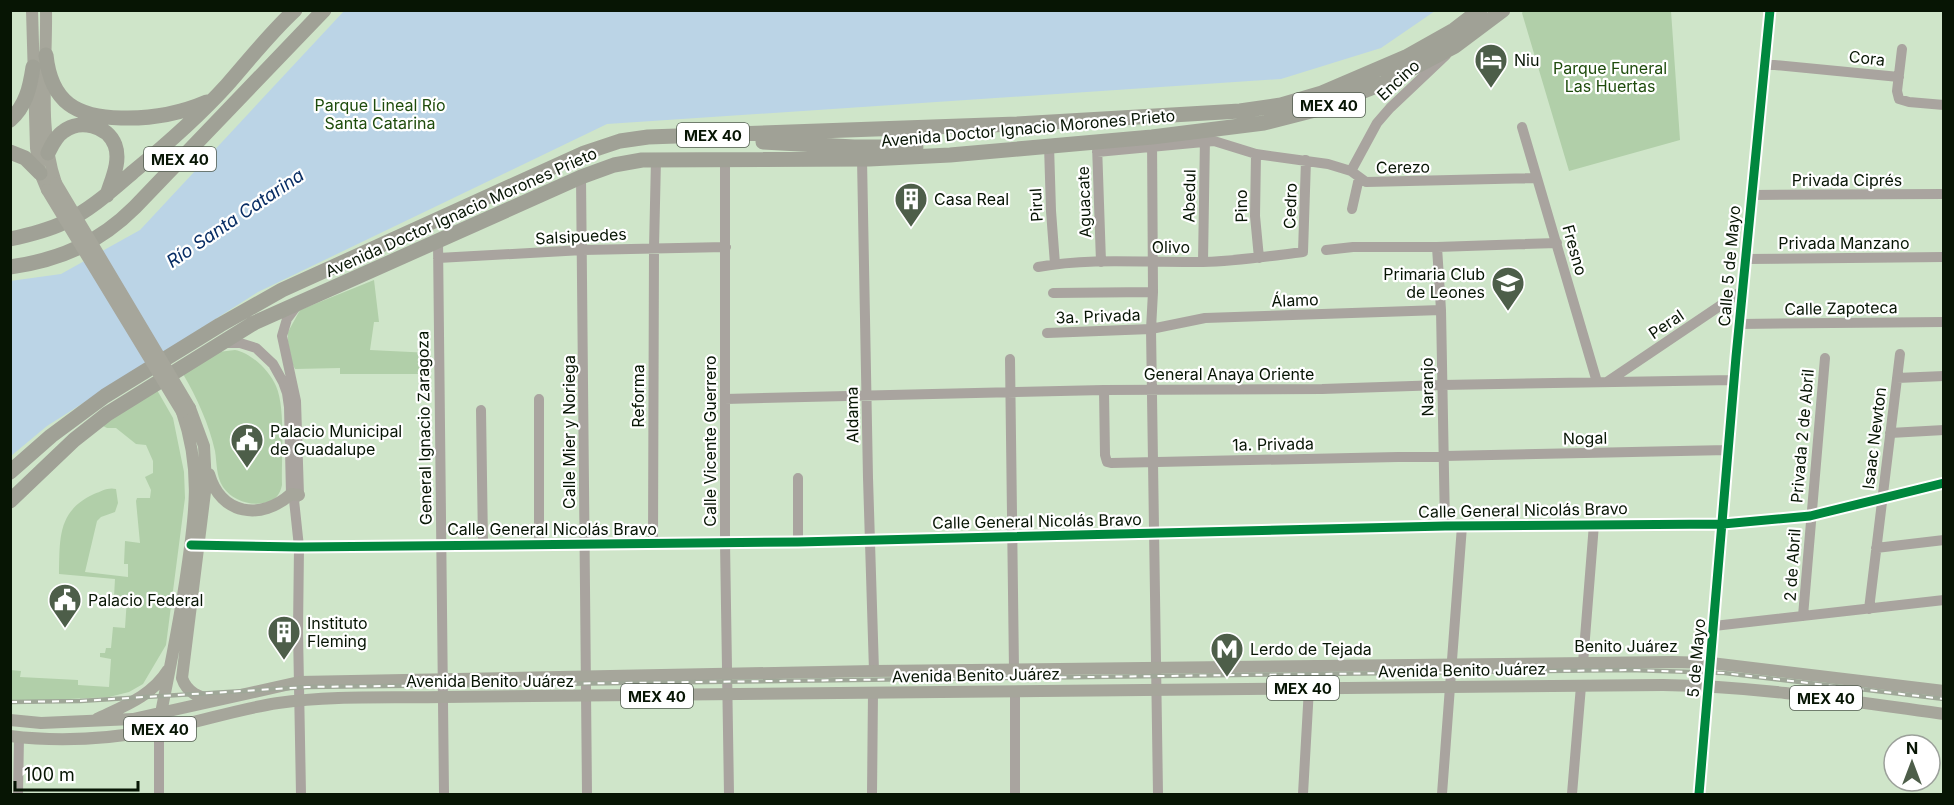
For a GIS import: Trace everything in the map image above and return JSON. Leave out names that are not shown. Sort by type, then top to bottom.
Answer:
[{"type":"highway","name":"MEX 40","points":[[13,238],[40,232],[62,223],[107,195],[170,142],[213,100],[269,35],[294,10]]},
{"type":"highway","name":"MEX 40","points":[[10,267],[62,256],[89,243],[113,227],[324,10]]},
{"type":"highway","name":"Avenida Doctor Ignacio Morones Prieto","points":[[10,472],[51,436],[105,396],[220,325],[282,290],[584,153],[620,141],[648,137],[1143,117],[1240,111],[1281,105],[1322,93],[1406,57],[1454,30],[1480,10]]},
{"type":"highway","name":"Avenida Doctor Ignacio Morones Prieto","points":[[10,501],[74,440],[107,414],[254,323],[581,177],[614,165],[656,159],[862,159],[950,155],[1049,145],[1097,146],[1205,136],[1324,107],[1384,83],[1455,46],[1503,10]]},
{"type":"highway","points":[[46,56],[50,79],[58,93],[75,109],[89,115],[132,119],[158,117],[190,109],[213,100]]},
{"type":"highway","points":[[10,120],[21,108],[28,93],[33,67]]},
{"type":"highway","points":[[48,153],[58,136],[68,128],[85,124],[102,129],[114,144],[116,154],[116,166],[107,195]]},
{"type":"highway","points":[[688,136],[854,147],[1028,148]]},
{"type":"highway","points":[[10,152],[25,158],[40,173]]},
{"type":"main road","points":[[32,10],[36,148],[40,173],[52,186],[200,433],[206,464],[219,495],[238,508],[250,510],[266,509],[294,496]]},
{"type":"main road","points":[[46,10],[45,125],[52,186]]},
{"type":"main road","points":[[186,410],[196,479],[195,545],[182,678],[186,688],[195,695],[214,701]]},
{"type":"main road","points":[[159,730],[206,483],[206,464]]},
{"type":"main road","points":[[92,722],[150,692],[165,675],[173,658]]},
{"type":"main road","name":"Benito Juárez","points":[[1451,665],[1711,663],[1944,691]]},
{"type":"main road","name":"Avenida Benito Juárez","points":[[10,720],[41,723],[133,719],[299,682],[874,671],[1451,665]]},
{"type":"main road","points":[[1816,697],[1818,676]]},
{"type":"main road","points":[[168,686],[176,709],[191,722]]},
{"type":"main road","name":"Avenida Benito Juárez","points":[[15,736],[94,737],[159,730],[275,703],[300,700],[873,692],[1709,686],[1944,714]]},
{"type":"street","name":"Calle 5 de Mayo","points":[[1723,524],[1742,291],[1770,10]]},
{"type":"street","name":"Encino","points":[[1352,209],[1355,175],[1377,123],[1455,46]]},
{"type":"street","points":[[1899,77],[1902,50]]},
{"type":"street","name":"Cora","points":[[1764,64],[1899,77],[1897,95],[1899,99],[1944,105]]},
{"type":"street","name":"Fresno","points":[[1522,127],[1602,382]]},
{"type":"street","name":"Cerezo","points":[[1205,136],[1256,154],[1329,164],[1365,182],[1537,178]]},
{"type":"street","name":"Abedul","points":[[1203,262],[1205,136]]},
{"type":"street","points":[[1152,142],[1153,292],[1151,329],[1158,795]]},
{"type":"street","name":"Pirul","points":[[1049,145],[1055,264]]},
{"type":"street","name":"Aguacate","points":[[1097,146],[1101,262]]},
{"type":"street","name":"Pino","points":[[1256,154],[1255,216],[1258,258]]},
{"type":"street","name":"Reforma","points":[[653,544],[656,159]]},
{"type":"street","name":"Calle Vicente Guerrero","points":[[725,159],[725,543],[729,795]]},
{"type":"street","name":"Aldama","points":[[862,159],[874,671]]},
{"type":"street","name":"Cedro","points":[[1304,252],[1306,160]]},
{"type":"street","name":"Calle Mier y Noriega","points":[[581,177],[587,795]]},
{"type":"street","name":"Privada Ciprés","points":[[1751,195],[1944,194]]},
{"type":"street","name":"General Ignacio Zaragoza","points":[[438,242],[444,795]]},
{"type":"street","points":[[1326,250],[1353,246],[1437,247],[1557,243]]},
{"type":"street","name":"Salsipuedes","points":[[438,258],[583,250],[726,247]]},
{"type":"street","name":"Naranjo","points":[[1437,247],[1441,310],[1445,526]]},
{"type":"street","name":"Olivo","points":[[1038,267],[1101,262],[1203,262],[1304,252]]},
{"type":"street","name":"Privada Manzano","points":[[1745,259],[1944,257]]},
{"type":"street","name":"Peral","points":[[1602,382],[1742,291]]},
{"type":"street","points":[[1053,293],[1153,292]]},
{"type":"street","points":[[294,496],[296,401],[282,336],[287,319],[300,302]]},
{"type":"street","name":"Álamo","points":[[1151,329],[1205,318],[1441,310]]},
{"type":"street","name":"Calle Zapoteca","points":[[1739,324],[1944,322]]},
{"type":"street","name":"3a. Privada","points":[[1047,333],[1151,329]]},
{"type":"street","points":[[218,344],[240,343],[256,348],[281,376],[288,400],[299,547],[302,795]]},
{"type":"street","name":"Isaac Newton","points":[[1869,609],[1900,354]]},
{"type":"street","name":"Privada 2 de Abril","points":[[1810,516],[1825,358]]},
{"type":"street","points":[[1010,359],[1014,670]]},
{"type":"street","points":[[1897,378],[1944,376]]},
{"type":"street","name":"General Anaya Oriente","points":[[725,399],[1153,389],[1322,389],[1734,380]]},
{"type":"street","name":"1a. Privada","points":[[1104,390],[1106,459],[1111,463],[1442,457]]},
{"type":"street","points":[[539,399],[539,544]]},
{"type":"street","points":[[481,410],[483,544]]},
{"type":"street","points":[[1890,433],[1944,430]]},
{"type":"street","name":"Nogal","points":[[1442,457],[1728,450]]},
{"type":"street","points":[[798,478],[798,542]]},
{"type":"street","name":"Calle General Nicolás Bravo","points":[[195,545],[299,547],[653,544],[1445,526],[1723,524],[1810,516],[1944,483]]},
{"type":"street","name":"2 de Abril","points":[[1803,616],[1810,516]]},
{"type":"street","points":[[1583,663],[1594,524]]},
{"type":"street","name":"5 de Mayo","points":[[1699,795],[1723,524]]},
{"type":"street","points":[[1442,795],[1462,526]]},
{"type":"street","points":[[1876,548],[1944,540]]},
{"type":"street","points":[[1714,626],[1944,600]]},
{"type":"street","points":[[1572,795],[1581,686]]},
{"type":"street","points":[[1303,795],[1309,688]]},
{"type":"street","points":[[1014,691],[1016,795]]},
{"type":"street","points":[[872,795],[873,692]]},
{"type":"street","points":[[159,730],[159,795]]},
{"type":"street","points":[[15,736],[18,795]]},
{"type":"green space","name":"Parque Funeral Las Huertas","points":[[1524,10],[1671,11],[1680,140],[1569,171],[1522,13]]},
{"type":"green space","points":[[374,280],[379,322],[374,322],[370,350],[431,353],[431,374],[340,374],[340,368],[295,369],[288,342],[288,332],[300,310]]},
{"type":"green space","points":[[235,350],[253,358],[264,368],[273,380],[279,396],[282,420],[282,485],[276,497],[264,503],[253,504],[241,501],[223,487],[209,431],[198,402],[183,374],[218,352]]},
{"type":"green space","points":[[157,390],[173,418],[184,472],[185,498],[166,645],[143,684],[129,692],[109,697],[11,702],[10,670],[21,671],[20,677],[78,680],[78,685],[109,687],[111,659],[100,657],[100,653],[105,653],[106,648],[111,648],[113,627],[125,628],[127,598],[114,597],[115,579],[59,574],[61,538],[63,527],[73,509],[94,494],[116,489],[118,503],[115,512],[97,521],[85,572],[128,577],[128,564],[124,564],[125,541],[140,543],[136,501],[137,498],[150,498],[151,490],[145,477],[153,473],[153,461],[146,445],[136,444],[116,428],[101,425]]},
{"type":"water","name":"Río Santa Catarina","points":[[344,11],[1435,11],[1381,48],[1281,79],[607,124],[258,292],[47,426],[11,456],[10,281],[61,274],[140,230]]},
{"type":"railway","points":[[10,702],[80,701],[307,687],[1630,670],[1724,673],[1944,699]]},
{"type":"cycle path","points":[[1699,794],[1736,357],[1770,10]]},
{"type":"cycle path","points":[[191,545],[299,547],[798,542],[1445,526],[1723,524],[1810,516],[1944,483]]},
{"type":"place","name":"Niu","points":[[1491,89]]},
{"type":"place","name":"Casa Real","points":[[911,228]]},
{"type":"place","name":"Primaria Club de Leones","points":[[1508,312]]},
{"type":"place","name":"Palacio Municipal de Guadalupe","points":[[247,469]]},
{"type":"place","name":"Palacio Federal","points":[[65,629]]},
{"type":"place","name":"Instituto Fleming","points":[[284,661]]},
{"type":"place","name":"Lerdo de Tejada","points":[[1227,678]]},
{"type":"park label","name":"Parque Lineal Río Santa Catarina","points":[[380,114]]}]
